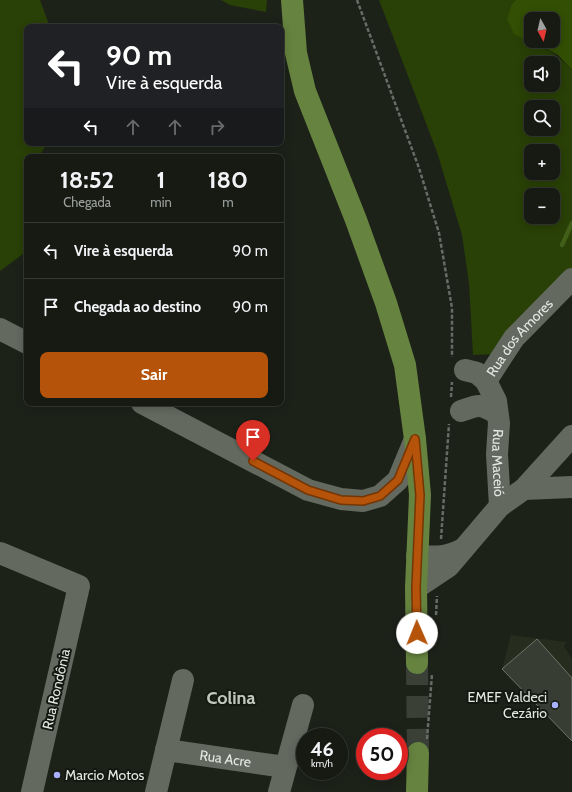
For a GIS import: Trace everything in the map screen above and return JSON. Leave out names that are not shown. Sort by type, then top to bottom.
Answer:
[{"type":"main road","points":[[292,0],[296,53],[305,91],[356,220],[386,303],[405,365],[415,439],[420,495],[416,588],[417,663]]},
{"type":"main road","points":[[417,792],[418,753]]},
{"type":"street","name":"Rua dos Amores","points":[[486,381],[514,338],[572,279]]},
{"type":"street","points":[[0,329],[24,341]]},
{"type":"street","points":[[464,370],[477,373],[486,381]]},
{"type":"street","name":"Rua Maceió","points":[[416,588],[449,566],[500,506],[497,454],[499,423],[496,401],[486,381]]},
{"type":"street","points":[[148,406],[308,490],[341,500],[363,501],[380,496],[398,480],[415,439]]},
{"type":"street","name":"Rua Maceió","points":[[461,411],[476,406],[482,406],[497,412]]},
{"type":"street","points":[[500,506],[524,489],[572,436]]},
{"type":"street","points":[[524,489],[572,487]]},
{"type":"street","name":"Rua Maceió","points":[[418,556],[440,557],[450,555],[463,549]]},
{"type":"street","name":"Rua Rondônia","points":[[0,553],[79,586],[32,792]]},
{"type":"street","points":[[156,792],[183,680]]},
{"type":"street","points":[[279,792],[303,705]]},
{"type":"street","name":"Rua Acre","points":[[166,750],[285,767]]},
{"type":"shaded area","name":"EMEF Valdeci Cezário","points":[[511,635],[566,642],[564,646],[572,659],[572,741],[502,669]]},
{"type":"green space","points":[[0,0],[40,0],[49,24],[24,24],[24,146],[46,146],[41,154],[24,154],[24,253],[0,271]]},
{"type":"green space","points":[[221,0],[267,0],[266,12],[230,5]]},
{"type":"green space","points":[[379,0],[516,0],[512,4],[524,31],[524,48],[542,48],[556,56],[524,56],[524,92],[560,92],[560,59],[572,70],[572,281],[497,354],[473,355],[469,283],[462,235],[437,152]]},
{"type":"green space","points":[[516,0],[572,0],[572,70],[560,56],[545,48],[560,48],[560,12],[524,12],[524,39],[514,34],[507,19],[512,4]]},
{"type":"building","name":"EMEF Valdeci Cezário","points":[[537,639],[572,678],[572,741],[502,669]]},
{"type":"waterway","points":[[562,245],[572,223]]},
{"type":"tunnel","points":[[417,663],[418,753]]},
{"type":"place","name":"EMEF Valdeci Cezário","points":[[555,705]]},
{"type":"place","name":"Marcio Motos","points":[[57,775]]},
{"type":"district","name":"Colina","points":[[231,698]]},
{"type":"route","points":[[253,461],[308,490],[341,500],[363,501],[380,496],[398,480],[415,439],[420,495],[416,588],[417,633]]}]
